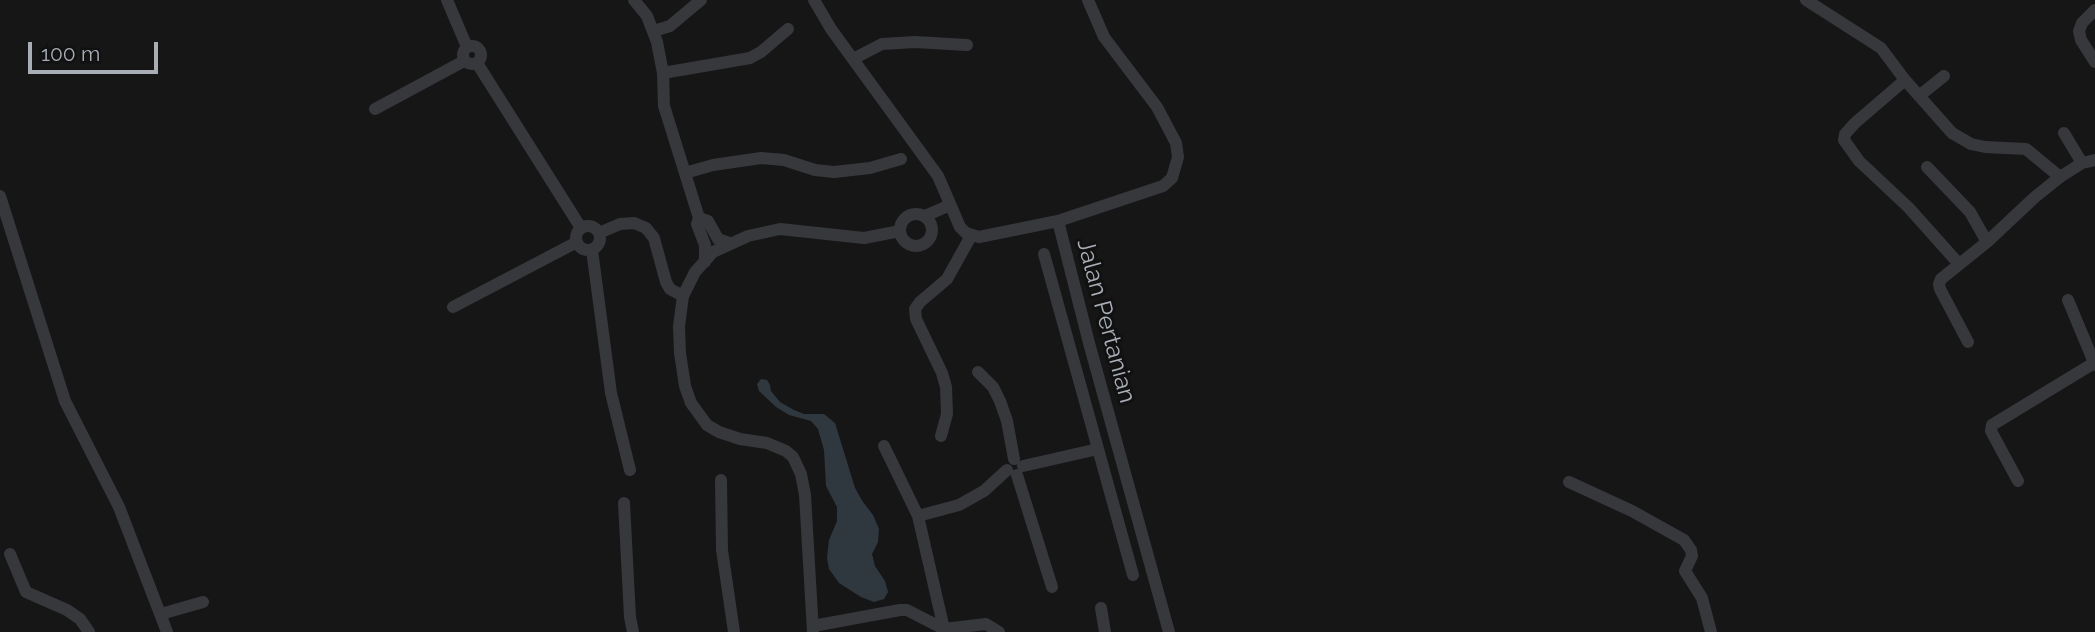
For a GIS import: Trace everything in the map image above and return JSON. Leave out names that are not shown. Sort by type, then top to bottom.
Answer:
[{"type":"street","points":[[447,0],[469,57],[581,228]]},
{"type":"street","points":[[634,0],[654,31],[663,73],[664,106],[699,218],[697,224],[705,245],[705,262]]},
{"type":"street","points":[[654,31],[670,26],[701,0]]},
{"type":"street","points":[[814,0],[831,29],[934,170],[962,230],[971,236],[947,279],[915,309],[916,319],[946,387],[947,414],[941,436]]},
{"type":"street","points":[[1058,221],[1163,186],[1172,178],[1176,168],[1176,143],[1157,107],[1104,37],[1088,0]]},
{"type":"street","points":[[1806,0],[1881,48],[1952,134],[1971,144],[1985,147],[2025,149],[2060,177]]},
{"type":"street","points":[[2095,10],[2082,23],[2079,31],[2081,40],[2095,62]]},
{"type":"street","points":[[663,73],[750,58],[788,29]]},
{"type":"street","points":[[853,59],[882,44],[915,42],[967,45]]},
{"type":"street","points":[[375,110],[469,57]]},
{"type":"street","points":[[1919,96],[1944,76]]},
{"type":"street","points":[[1905,80],[1855,123],[1845,134],[1844,140],[1859,161],[1909,208],[1959,264]]},
{"type":"street","points":[[1968,342],[1939,284],[1941,279],[2060,177],[2089,161],[2064,133]]},
{"type":"street","points":[[685,173],[713,165],[761,158],[784,160],[815,170],[834,172],[870,168],[901,159]]},
{"type":"street","points":[[1927,167],[1970,212],[1987,242]]},
{"type":"street","points":[[0,196],[65,401],[119,507],[167,632]]},
{"type":"street","points":[[933,228],[928,240],[916,245],[907,243],[900,231],[908,216],[925,216],[950,205]]},
{"type":"street","points":[[925,216],[933,228]]},
{"type":"street","points":[[699,218],[708,221],[718,239],[729,243]]},
{"type":"street","points":[[933,228],[957,221]]},
{"type":"street","name":"Jalan Pertanian","points":[[971,236],[984,237],[1058,221],[1169,632]]},
{"type":"street","points":[[599,233],[621,224],[634,223],[646,228],[654,239],[666,282],[670,289],[683,296]]},
{"type":"street","points":[[589,226],[599,233],[598,245],[592,250],[584,250],[577,242],[577,234],[581,228],[589,226]]},
{"type":"street","points":[[900,231],[864,238],[780,229],[729,243],[713,252],[695,272],[683,296],[679,326],[682,372],[691,403],[707,425],[731,437],[767,443],[793,457],[801,474],[805,495],[813,629],[900,610],[912,612],[944,629],[986,624],[999,632]]},
{"type":"street","points":[[453,307],[577,242]]},
{"type":"street","points":[[592,250],[611,393],[630,470]]},
{"type":"street","points":[[1044,254],[1133,575]]},
{"type":"street","points":[[2018,481],[1991,431],[1992,425],[2094,364],[2068,300]]},
{"type":"street","points":[[978,372],[993,387],[1007,421],[1015,468],[1052,587]]},
{"type":"street","points":[[884,446],[918,516],[944,629]]},
{"type":"street","points":[[918,516],[959,505],[984,491],[1015,468],[1098,449]]},
{"type":"street","points":[[722,480],[723,550],[734,632]]},
{"type":"street","points":[[1569,482],[1632,511],[1684,540],[1692,556],[1685,571],[1702,598],[1711,632]]},
{"type":"street","points":[[624,503],[633,632]]},
{"type":"street","points":[[10,554],[20,584],[26,593],[67,610],[80,620],[89,632]]},
{"type":"street","points":[[161,614],[203,602]]},
{"type":"street","points":[[1101,608],[1105,632]]},
{"type":"shaded area","points":[[761,379],[767,380],[771,391],[780,402],[804,414],[824,414],[835,423],[855,488],[879,529],[878,542],[872,554],[888,592],[884,599],[874,602],[861,597],[839,583],[829,569],[829,540],[837,521],[837,507],[826,486],[824,450],[818,429],[811,421],[789,415],[776,407],[759,391],[757,384]]}]
